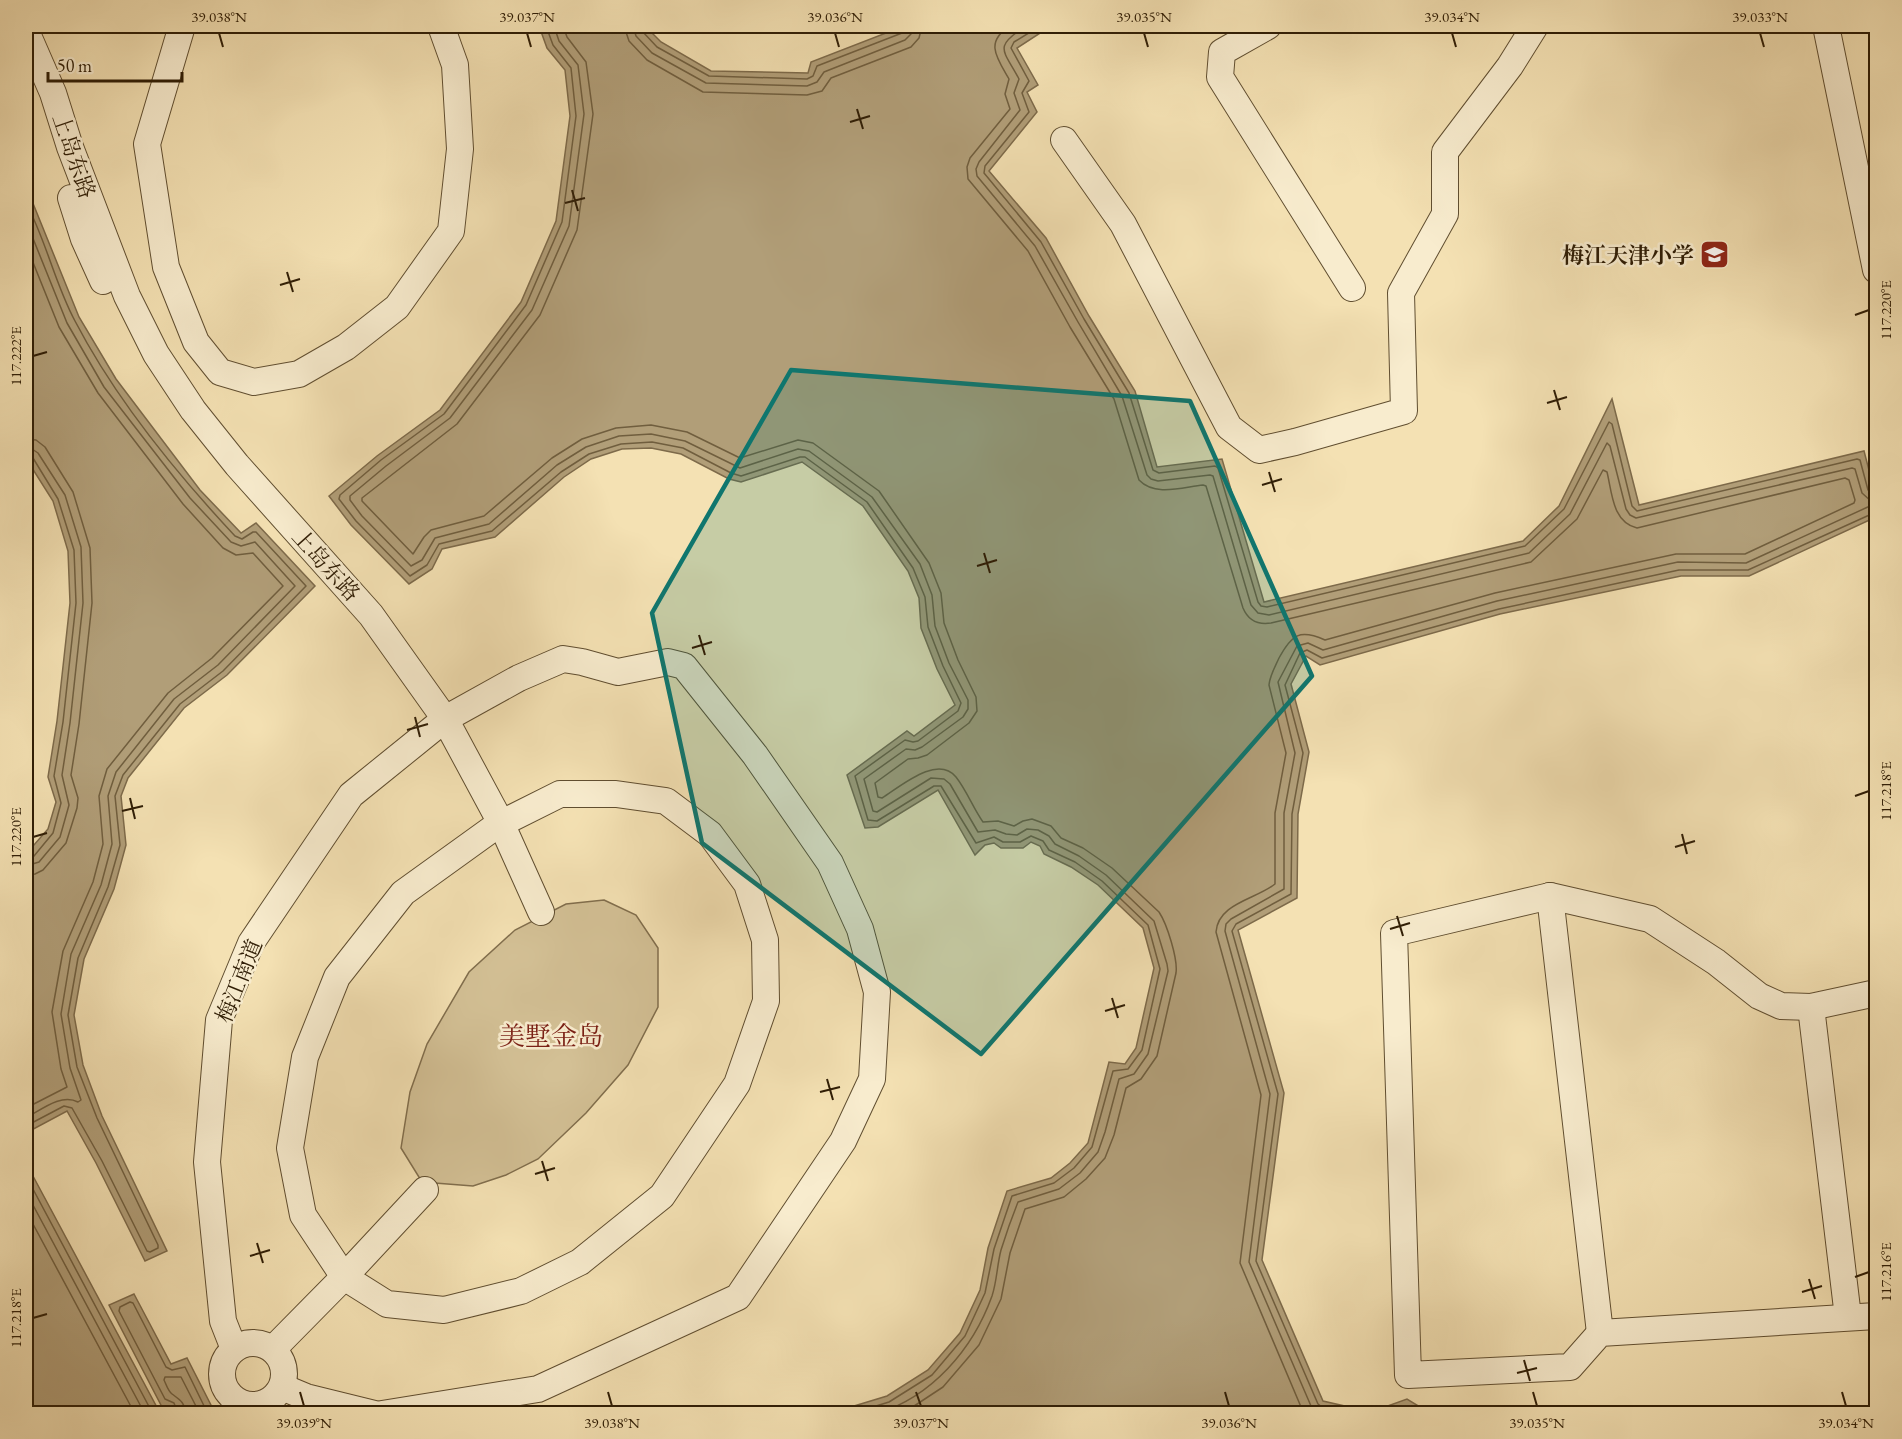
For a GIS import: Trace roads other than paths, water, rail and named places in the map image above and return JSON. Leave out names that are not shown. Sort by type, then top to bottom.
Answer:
[{"type":"street","points":[[182,26],[147,144],[166,267],[196,342],[220,372],[254,382],[299,374],[346,347],[397,308],[451,231],[460,137],[455,65],[441,26]]},
{"type":"street","points":[[1268,26],[1222,52],[1220,77],[1352,288]]},
{"type":"street","points":[[1064,140],[1123,224],[1229,427],[1259,450],[1295,442],[1404,411],[1401,293],[1445,214],[1445,152],[1510,66],[1535,26]]},
{"type":"street","points":[[1826,26],[1876,270]]},
{"type":"street","points":[[1843,26],[1876,191]]},
{"type":"street","name":"上岛东路","points":[[27,47],[53,93],[70,147],[123,285],[156,354],[193,410],[237,465],[371,615],[444,719],[501,823],[542,912]]},
{"type":"street","name":"梅江南道","points":[[234,1349],[223,1322],[207,1162],[219,1020],[251,943],[351,795],[444,719],[519,678],[563,659],[618,672],[668,662],[684,666],[755,755],[830,863],[860,929],[878,992],[872,1078],[843,1141],[738,1297],[538,1389],[382,1413]]},
{"type":"street","points":[[616,794],[666,801],[710,834],[747,884],[765,940],[766,1001],[737,1084],[662,1196],[580,1262],[521,1292],[444,1310],[387,1304],[345,1277],[303,1215],[290,1148],[305,1057],[337,977],[403,893],[501,823],[560,795],[616,794]]},
{"type":"street","points":[[1550,896],[1600,1334]]},
{"type":"street","points":[[1876,993],[1811,1007],[1781,1006],[1759,996],[1716,962],[1650,919],[1550,896],[1394,933],[1408,1375],[1570,1367],[1600,1334],[1876,1316]]},
{"type":"street","points":[[1811,1007],[1848,1317]]},
{"type":"street","points":[[273,1349],[345,1277],[425,1190]]},
{"type":"street","points":[[244,1344],[264,1344],[273,1349],[280,1357],[284,1367],[285,1377],[282,1387],[276,1396],[259,1410],[238,1402],[224,1386],[223,1366],[227,1356],[244,1344]]},
{"type":"street","points":[[282,1387],[306,1398],[375,1413]]},
{"type":"water","points":[[539,26],[645,26],[661,42],[711,71],[808,73],[811,62],[904,26],[1051,26],[1017,48],[1038,85],[1027,92],[1037,112],[989,171],[1046,238],[1089,316],[1135,391],[1157,467],[1222,459],[1264,602],[1523,541],[1559,506],[1612,399],[1639,505],[1864,451],[1876,497],[1876,517],[1749,576],[1681,576],[1500,614],[1320,665],[1306,656],[1291,684],[1309,752],[1298,814],[1297,898],[1238,930],[1284,1093],[1262,1260],[1323,1401],[1371,1412],[1407,1399],[1430,1413],[831,1413],[887,1396],[928,1370],[960,1333],[980,1290],[988,1248],[1007,1191],[1051,1178],[1070,1163],[1088,1143],[1109,1062],[1125,1064],[1136,1048],[1154,968],[1143,928],[1098,885],[1071,867],[1044,854],[1040,846],[1031,842],[1023,848],[1001,848],[994,843],[985,845],[975,855],[938,790],[878,827],[865,828],[847,775],[907,731],[914,736],[955,705],[937,669],[921,628],[919,598],[908,571],[863,506],[802,462],[741,482],[729,479],[681,454],[651,448],[622,449],[591,459],[564,477],[495,537],[442,549],[432,569],[409,584],[351,525],[329,496],[377,456],[440,410],[521,302],[556,221],[570,116],[565,70],[547,48]]},
{"type":"water","points":[[30,196],[79,317],[116,379],[200,490],[241,533],[256,523],[315,586],[227,675],[184,708],[128,778],[121,796],[126,845],[114,889],[84,959],[74,1015],[83,1065],[102,1116],[167,1251],[145,1261],[67,1111],[26,1133],[26,854],[48,829],[56,802],[48,777],[57,721],[70,603],[68,551],[53,501],[27,460],[26,198]]},
{"type":"water","points":[[26,1163],[160,1413],[26,1413]]},
{"type":"water","points":[[134,1294],[171,1364],[187,1358],[215,1413],[173,1413],[169,1407],[162,1407],[109,1305]]},
{"type":"place","name":"梅江天津小学","points":[[1715,255]]},
{"type":"district","name":"美墅金岛","points":[[551,1036]]}]
